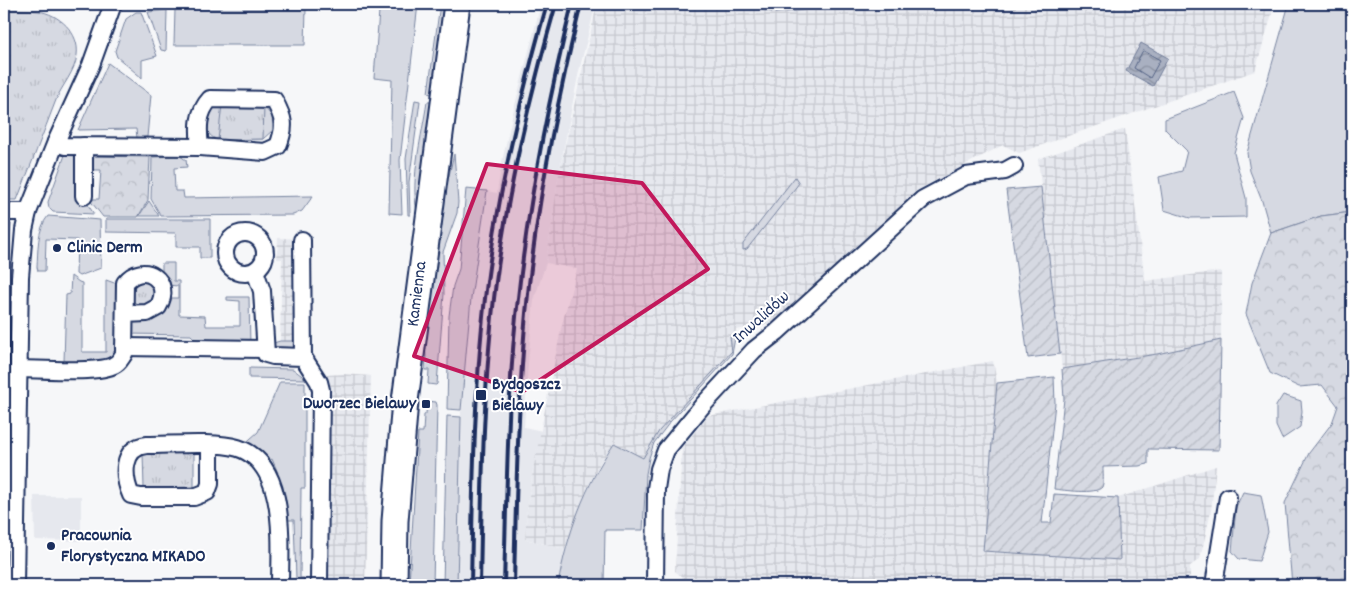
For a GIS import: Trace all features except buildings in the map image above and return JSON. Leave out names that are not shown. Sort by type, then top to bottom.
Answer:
[{"type":"main road","name":"Kamienna","points":[[394,585],[395,521],[404,401],[457,4]]},
{"type":"street","points":[[15,585],[11,399],[20,369],[20,276],[24,230],[28,212],[56,142],[91,66],[112,4]]},
{"type":"street","points":[[56,142],[65,146],[200,147],[265,152],[278,146],[284,125],[282,114],[274,100],[210,99],[203,106],[198,125],[200,147]]},
{"type":"street","points":[[84,146],[84,196]]},
{"type":"street","name":"Inwalidów","points":[[655,585],[656,489],[659,469],[666,450],[686,425],[754,350],[777,332],[923,200],[966,176],[1005,171],[1014,166]]},
{"type":"street","points":[[4,212],[28,212]]},
{"type":"street","points":[[302,240],[302,357],[319,382],[321,390],[319,585]]},
{"type":"street","points":[[255,271],[262,291],[265,349],[269,356],[302,357]]},
{"type":"street","points":[[20,369],[105,368],[113,366],[124,354],[124,314]]},
{"type":"street","points":[[124,347],[265,349]]},
{"type":"street","points":[[210,445],[210,484],[207,492],[194,497],[141,497],[131,495],[127,486],[127,461],[131,451],[137,445],[210,445],[239,448],[259,462],[267,471],[274,485],[277,502],[280,585]]},
{"type":"street","points":[[1214,585],[1228,497]]},
{"type":"highlighted area","points":[[487,164],[642,183],[708,269],[522,392],[414,356]]},
{"type":"shaded area","points":[[541,4],[596,4],[579,71],[559,173],[546,263],[534,300],[524,427],[542,431],[533,470],[525,539],[565,549],[558,585],[457,585],[461,413],[476,256],[487,191],[497,193],[512,117]]},
{"type":"shaded area","points":[[597,4],[1275,4],[1255,71],[1019,153],[1003,145],[917,190],[775,323],[736,330],[732,351],[659,431],[643,458],[614,443],[601,461],[587,489],[565,549],[525,539],[533,470],[562,324],[577,269],[546,263],[559,173]]},
{"type":"shaded area","points":[[1125,129],[1145,281],[1221,271],[1221,340],[1157,354],[1062,369],[1038,159]]},
{"type":"shaded area","points":[[278,238],[310,239],[309,341],[280,341],[282,259],[277,259]]},
{"type":"shaded area","points":[[993,361],[997,383],[984,551],[1119,560],[1118,498],[1216,466],[1211,511],[1200,559],[1190,566],[1190,585],[682,585],[682,577],[675,571],[682,448],[708,416]]},
{"type":"shaded area","points":[[325,375],[371,376],[365,585],[325,585]]},
{"type":"shaded area","points":[[34,496],[81,496],[81,541],[35,540]]},
{"type":"green space","points":[[367,4],[418,4],[400,160],[402,214],[389,213],[392,80],[374,78],[379,11],[367,9]]},
{"type":"green space","points":[[440,4],[446,4],[431,94],[428,93]]},
{"type":"green space","points":[[753,4],[776,4],[772,12],[756,8]]},
{"type":"green space","points":[[779,4],[804,4],[804,10],[775,13]]},
{"type":"green space","points":[[1289,4],[1352,4],[1352,212],[1321,216],[1271,233],[1262,201],[1250,171],[1247,153]]},
{"type":"green space","points":[[175,9],[306,9],[305,45],[174,45]]},
{"type":"green space","points":[[4,10],[34,10],[53,16],[72,32],[77,47],[74,67],[56,100],[17,200],[4,200],[8,90],[4,89]]},
{"type":"green space","points":[[167,10],[166,51],[161,50],[148,12]]},
{"type":"green space","points":[[136,12],[141,12],[157,56],[142,60],[142,78],[117,57],[115,51],[126,19]]},
{"type":"green space","points":[[108,63],[151,95],[147,137],[137,138],[136,129],[78,130]]},
{"type":"green space","points":[[1234,92],[1244,118],[1234,153],[1246,198],[1246,217],[1190,218],[1164,210],[1159,177],[1182,171],[1187,151],[1165,129],[1165,119]]},
{"type":"green space","points":[[415,100],[420,101],[409,182],[410,215],[408,215],[406,159]]},
{"type":"green space","points":[[427,102],[431,102],[431,106],[417,212],[415,199],[416,171]]},
{"type":"green space","points":[[222,104],[264,107],[263,139],[218,140]]},
{"type":"green space","points":[[217,106],[264,107],[272,116],[273,130],[263,139],[218,140],[213,138],[208,132],[207,125],[209,112]]},
{"type":"green space","points":[[454,154],[458,202],[457,213],[443,252],[444,294],[436,385],[428,384],[429,370],[425,370],[424,324],[440,214]]},
{"type":"green space","points":[[65,155],[78,156],[86,202],[94,214],[53,212],[49,208],[48,202]]},
{"type":"green space","points":[[91,156],[150,157],[148,200],[138,217],[103,217],[89,199],[99,199],[101,170],[90,170]]},
{"type":"green space","points":[[180,156],[186,160],[187,167],[174,168],[175,191],[183,191],[184,198],[313,196],[302,211],[293,215],[161,216],[151,199],[152,157]]},
{"type":"green space","points":[[795,177],[799,183],[747,249],[743,250],[743,244]]},
{"type":"green space","points":[[1041,187],[1060,354],[1028,358],[1006,190]]},
{"type":"green space","points":[[466,189],[487,191],[471,298],[461,410],[447,409],[449,316],[453,286],[459,269]]},
{"type":"green space","points":[[149,201],[159,216],[139,216]]},
{"type":"green space","points":[[1352,212],[1352,585],[1292,585],[1285,503],[1309,453],[1332,423],[1338,406],[1322,385],[1299,387],[1270,373],[1246,314],[1252,283],[1271,233],[1321,216]]},
{"type":"green space","points":[[48,216],[100,220],[101,268],[79,276],[76,274],[77,240],[46,239],[45,271],[38,271],[40,234],[44,221]]},
{"type":"green space","points":[[106,219],[210,219],[210,258],[200,258],[200,247],[176,247],[176,233],[106,232]]},
{"type":"green space","points":[[4,223],[11,224],[7,265],[4,265]]},
{"type":"green space","points":[[162,263],[174,263],[174,281],[179,281],[179,315],[205,316],[206,326],[240,326],[240,301],[227,300],[227,297],[249,297],[250,346],[202,346],[191,335],[129,334],[129,319],[166,298],[178,298],[178,286],[167,285],[162,277]]},
{"type":"green space","points":[[71,276],[82,283],[82,352],[106,352],[106,280],[117,284],[117,356],[107,362],[64,362],[66,295],[70,294]]},
{"type":"green space","points":[[141,279],[153,284],[157,297],[147,306],[139,306],[132,300],[131,288]]},
{"type":"green space","points":[[730,337],[735,338],[732,354],[670,422],[654,443],[646,474],[643,530],[605,530],[604,585],[558,585],[566,547],[578,511],[594,476],[614,443],[643,458],[659,431],[732,351]]},
{"type":"green space","points":[[1221,340],[1219,450],[1148,449],[1148,464],[1103,467],[1103,485],[1099,489],[1079,491],[1054,489],[1064,399],[1062,369],[1157,354]]},
{"type":"green space","points":[[280,341],[298,341],[290,352],[274,354],[270,344]]},
{"type":"green space","points":[[249,368],[293,369],[306,379],[249,378]]},
{"type":"green space","points":[[1054,377],[1055,403],[1042,523],[1051,523],[1054,494],[1118,498],[1120,560],[983,551],[997,383]]},
{"type":"green space","points":[[280,382],[305,382],[305,488],[301,488],[300,578],[304,578],[304,585],[287,585],[286,579],[296,579],[294,520],[284,520],[274,475],[278,473],[272,459],[265,463],[242,446],[258,432]]},
{"type":"green space","points":[[1283,395],[1301,401],[1302,411],[1300,427],[1282,439],[1276,426],[1276,406]]},
{"type":"green space","points":[[427,401],[436,402],[437,405],[433,585],[409,585],[418,432],[423,432]]},
{"type":"green space","points":[[447,416],[461,417],[457,585],[443,585]]},
{"type":"green space","points":[[143,453],[194,453],[194,487],[144,488]]},
{"type":"green space","points":[[1243,492],[1261,495],[1268,532],[1259,561],[1239,559],[1232,551],[1236,507]]},
{"type":"water","points":[[1141,43],[1168,58],[1153,86],[1126,71]]},
{"type":"railway","points":[[471,585],[479,358],[487,282],[512,142],[547,4]]},
{"type":"railway","points":[[480,585],[488,358],[496,282],[521,142],[556,4]]},
{"type":"railway","points":[[504,585],[511,377],[520,283],[533,189],[551,96],[572,4]]},
{"type":"railway","points":[[514,585],[519,415],[530,274],[548,157],[563,80],[581,4]]},
{"type":"place","name":"Clinic Derm","points":[[57,248]]},
{"type":"place","name":"Bydgoszcz Bielawy","points":[[481,395]]},
{"type":"place","name":"Dworzec Bielawy","points":[[426,404]]},
{"type":"place","name":"Pracownia Florystyczna MIKADO","points":[[51,546]]}]
